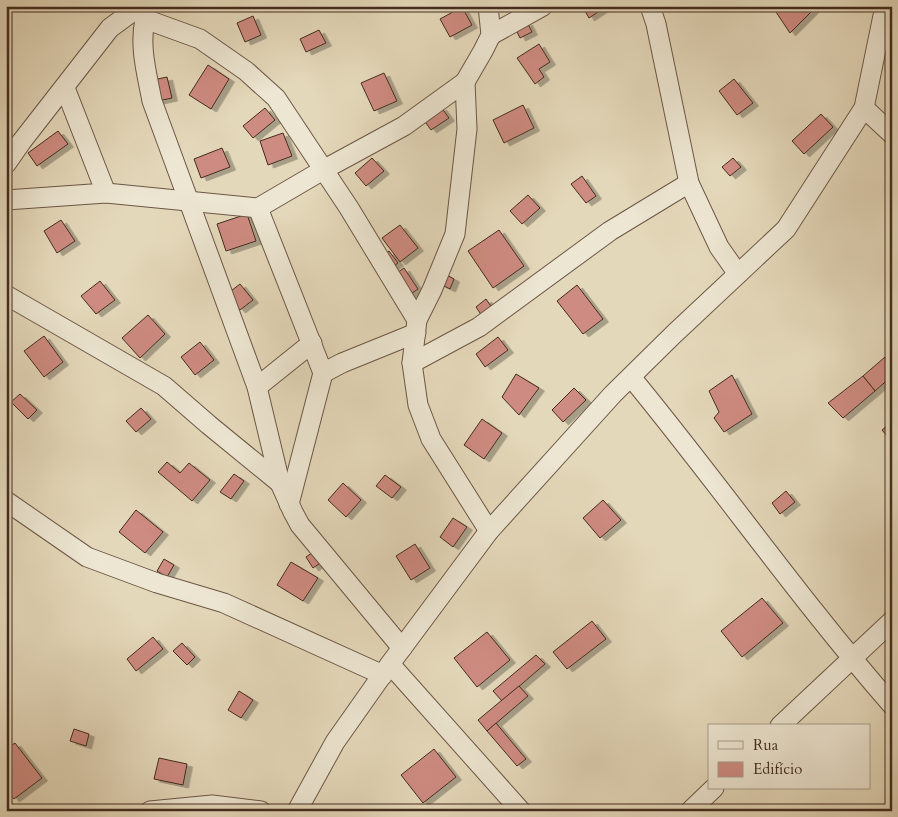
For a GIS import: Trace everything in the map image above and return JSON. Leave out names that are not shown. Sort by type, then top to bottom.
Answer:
[{"type":"street","points":[[6,200],[106,193],[258,208],[322,170],[404,126],[465,82],[484,51],[491,35],[488,6]]},
{"type":"street","points":[[491,35],[543,6]]},
{"type":"street","points":[[650,6],[656,24],[688,183],[719,247],[738,274]]},
{"type":"street","points":[[297,811],[335,742],[386,669],[489,531],[613,394],[786,229],[864,108],[885,6]]},
{"type":"street","points":[[6,164],[110,28],[141,11]]},
{"type":"street","points":[[141,11],[200,39],[246,70],[276,98],[349,208],[417,327]]},
{"type":"street","points":[[141,11],[143,56],[152,101],[257,387],[280,483],[300,525],[402,648]]},
{"type":"street","points":[[465,82],[467,129],[455,234],[417,327],[412,362],[418,405],[431,439],[489,531]]},
{"type":"street","points":[[65,88],[106,193]]},
{"type":"street","points":[[864,108],[892,134]]},
{"type":"street","points":[[412,362],[479,327],[610,231],[688,183]]},
{"type":"street","points":[[258,208],[323,373],[289,504]]},
{"type":"street","points":[[6,295],[164,386],[280,483]]},
{"type":"street","points":[[323,373],[417,327]]},
{"type":"street","points":[[257,387],[312,343]]},
{"type":"street","points":[[631,377],[681,438],[851,658],[892,705]]},
{"type":"street","points":[[6,502],[87,557],[157,583],[224,603],[386,669],[521,811]]},
{"type":"street","points":[[782,724],[892,621]]},
{"type":"street","points":[[690,811],[712,790]]},
{"type":"street","points":[[150,811],[212,805],[261,811]]},
{"type":"building","points":[[582,6],[607,6],[589,18]]},
{"type":"building","points":[[772,6],[817,6],[790,33]]},
{"type":"building","points":[[462,7],[472,25],[450,37],[440,19]]},
{"type":"building","points":[[253,16],[261,35],[245,42],[237,23]]},
{"type":"building","points":[[527,22],[532,32],[520,38],[515,28]]},
{"type":"building","points":[[319,30],[326,43],[306,52],[300,39]]},
{"type":"building","points":[[539,44],[550,62],[539,69],[544,77],[535,84],[517,58]]},
{"type":"building","points":[[208,65],[229,79],[211,109],[189,95]]},
{"type":"building","points":[[384,73],[397,101],[374,111],[361,83]]},
{"type":"building","points":[[167,77],[172,98],[158,101],[153,80]]},
{"type":"building","points":[[734,79],[753,103],[737,115],[719,91]]},
{"type":"building","points":[[523,105],[534,128],[504,143],[493,120]]},
{"type":"building","points":[[441,107],[449,118],[431,130],[423,119]]},
{"type":"building","points":[[265,108],[275,120],[253,138],[243,126]]},
{"type":"building","points":[[821,114],[833,127],[804,154],[792,141]]},
{"type":"building","points":[[58,131],[68,144],[37,166],[28,153]]},
{"type":"building","points":[[283,133],[292,156],[268,165],[260,141]]},
{"type":"building","points":[[222,148],[230,167],[201,178],[194,159]]},
{"type":"building","points":[[372,158],[384,171],[366,186],[355,173]]},
{"type":"building","points":[[733,158],[741,167],[730,176],[722,167]]},
{"type":"building","points":[[582,176],[596,196],[586,203],[571,184]]},
{"type":"building","points":[[528,195],[540,208],[522,224],[510,211]]},
{"type":"building","points":[[247,214],[256,241],[226,251],[217,224]]},
{"type":"building","points":[[61,220],[75,241],[57,253],[44,231]]},
{"type":"building","points":[[400,225],[418,248],[400,262],[382,238]]},
{"type":"building","points":[[499,230],[524,266],[493,288],[468,251]]},
{"type":"building","points":[[389,251],[398,263],[391,268],[383,256]]},
{"type":"building","points":[[404,268],[418,289],[408,296],[394,275]]},
{"type":"building","points":[[443,273],[454,279],[450,289],[438,283]]},
{"type":"building","points":[[100,281],[115,300],[96,314],[81,296]]},
{"type":"building","points":[[240,284],[253,300],[240,310],[227,294]]},
{"type":"building","points":[[577,285],[603,319],[583,334],[557,301]]},
{"type":"building","points":[[486,299],[495,312],[484,319],[476,307]]},
{"type":"building","points":[[148,315],[165,334],[140,358],[122,338]]},
{"type":"building","points":[[44,336],[63,362],[44,377],[24,351]]},
{"type":"building","points":[[498,337],[508,350],[485,367],[476,354]]},
{"type":"building","points":[[200,342],[214,360],[195,375],[181,357]]},
{"type":"building","points":[[885,357],[892,365],[892,376],[875,391],[863,376]]},
{"type":"building","points":[[516,374],[539,388],[519,415],[502,397]]},
{"type":"building","points":[[732,375],[752,414],[724,432],[714,418],[719,412],[709,391]]},
{"type":"building","points":[[863,376],[875,391],[843,418],[828,403]]},
{"type":"building","points":[[574,388],[586,400],[563,422],[552,410]]},
{"type":"building","points":[[20,394],[37,410],[28,419],[11,402]]},
{"type":"building","points":[[141,408],[151,419],[136,432],[126,421]]},
{"type":"building","points":[[482,419],[502,433],[484,459],[464,445]]},
{"type":"building","points":[[892,422],[892,442],[882,430]]},
{"type":"building","points":[[167,462],[180,473],[189,463],[210,480],[192,501],[158,472]]},
{"type":"building","points":[[234,474],[244,481],[231,499],[220,492]]},
{"type":"building","points":[[385,475],[401,487],[392,498],[376,486]]},
{"type":"building","points":[[343,483],[361,500],[346,517],[328,500]]},
{"type":"building","points":[[786,491],[795,502],[780,514],[772,503]]},
{"type":"building","points":[[603,500],[621,520],[600,538],[583,518]]},
{"type":"building","points":[[136,510],[163,532],[145,553],[119,532]]},
{"type":"building","points":[[453,518],[467,527],[453,547],[440,537]]},
{"type":"building","points":[[415,544],[430,568],[411,580],[396,556]]},
{"type":"building","points":[[316,550],[323,561],[313,568],[306,557]]},
{"type":"building","points":[[164,559],[174,565],[167,577],[157,571]]},
{"type":"building","points":[[291,562],[318,578],[303,601],[277,585]]},
{"type":"building","points":[[762,598],[783,623],[742,657],[721,631]]},
{"type":"building","points":[[592,621],[606,639],[567,669],[553,652]]},
{"type":"building","points":[[487,632],[510,660],[477,687],[454,658]]},
{"type":"building","points":[[153,637],[163,649],[136,671],[127,659]]},
{"type":"building","points":[[182,643],[195,657],[187,665],[173,651]]},
{"type":"building","points":[[536,655],[545,664],[502,701],[493,691]]},
{"type":"building","points":[[519,686],[528,696],[487,731],[478,720]]},
{"type":"building","points":[[239,691],[253,700],[241,718],[228,710]]},
{"type":"building","points":[[496,723],[526,759],[517,766],[487,731]]},
{"type":"building","points":[[74,729],[89,734],[86,746],[70,741]]},
{"type":"building","points":[[15,743],[42,778],[14,799],[6,789],[6,749]]},
{"type":"building","points":[[434,749],[456,777],[423,803],[401,775]]},
{"type":"building","points":[[159,758],[187,764],[183,785],[154,779]]}]
